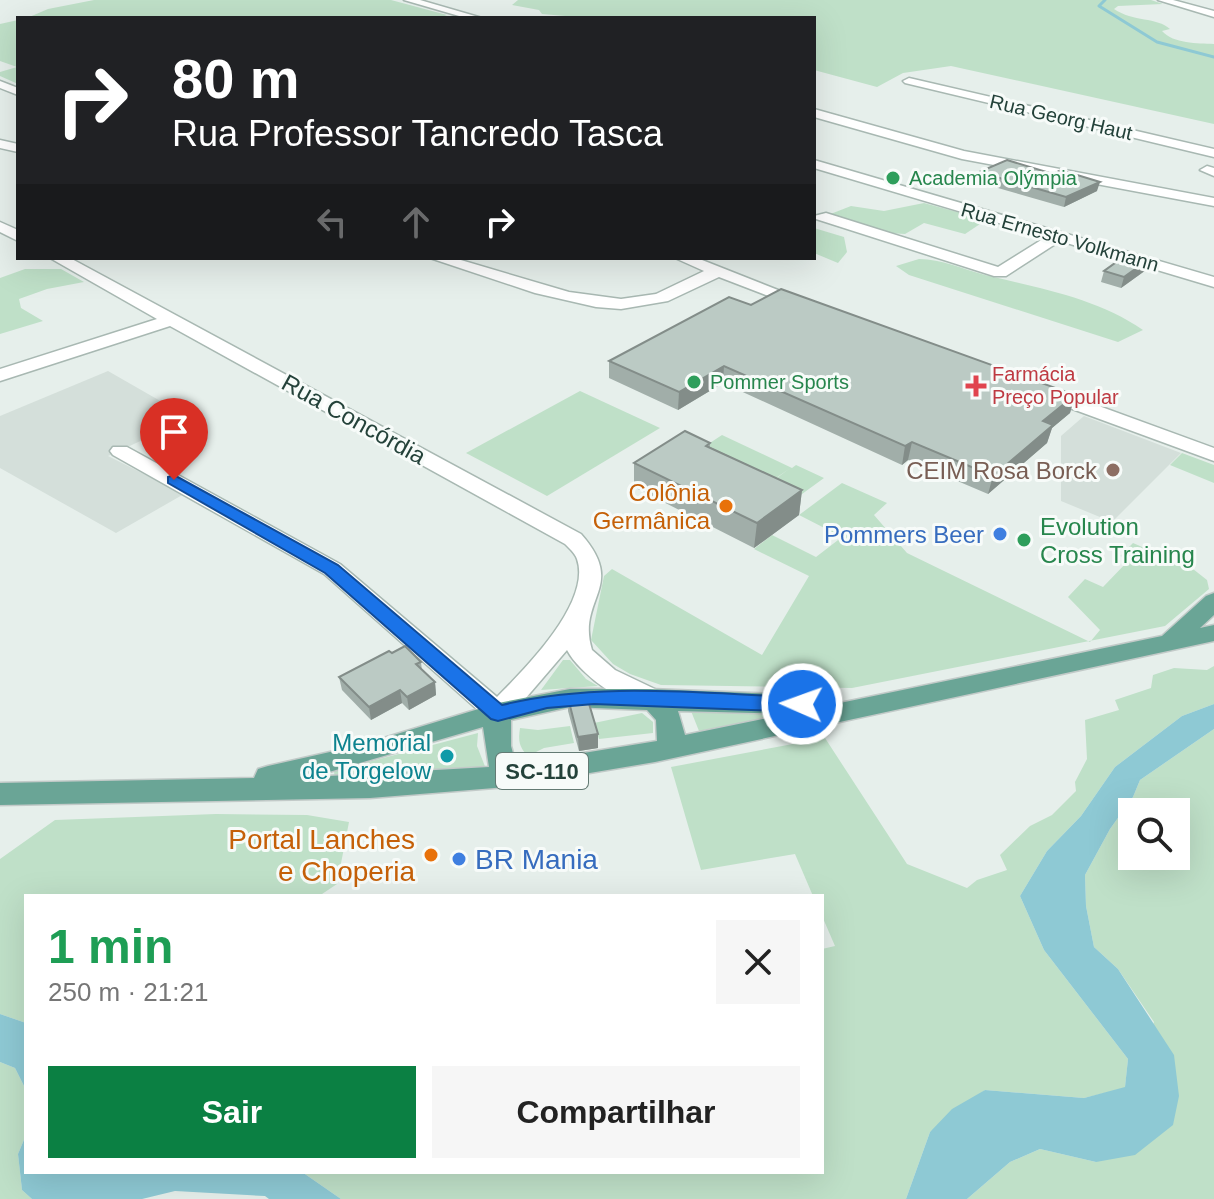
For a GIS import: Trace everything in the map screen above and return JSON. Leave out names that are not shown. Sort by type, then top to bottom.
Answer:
[{"type":"main road","points":[[1169,642],[1214,601]]},
{"type":"main road","name":"SC-110","points":[[0,794],[370,787],[507,776],[670,748],[1214,633]]},
{"type":"main road","name":"SC-110","points":[[215,788],[340,761],[498,713],[570,698],[650,698],[863,707]]},
{"type":"main road","points":[[650,698],[665,709],[672,722],[670,748]]},
{"type":"main road","points":[[498,713],[496,744],[507,776]]},
{"type":"street","points":[[409,0],[469,16]]},
{"type":"street","points":[[1163,0],[1212,12]]},
{"type":"street","name":"Rua Georg Haut","points":[[909,81],[1214,153]]},
{"type":"street","points":[[816,114],[974,158],[1214,202]]},
{"type":"street","name":"Rua Ernesto Volkmann","points":[[816,165],[1214,282]]},
{"type":"street","points":[[821,216],[1000,273],[1058,236]]},
{"type":"street","name":"Rua Concórdia","points":[[62,260],[583,546],[593,565],[578,615],[577,643],[583,656],[614,681],[650,698]]},
{"type":"street","points":[[445,260],[580,298],[626,304],[661,297],[718,271]]},
{"type":"street","points":[[688,260],[819,309]]},
{"type":"street","points":[[0,375],[171,320]]},
{"type":"street","points":[[1031,387],[1214,455]]},
{"type":"street","points":[[120,451],[332,569],[498,713]]},
{"type":"street","name":"Rua Concórdia","points":[[498,713],[541,666],[578,615]]},
{"type":"shaded area","points":[[108,371],[190,418],[108,456],[184,494],[116,533],[0,468],[0,416]]},
{"type":"shaded area","name":"CEIM Rosa Borck","points":[[1084,416],[1181,453],[1112,522],[1061,501],[1061,436]]},
{"type":"green space","points":[[94,0],[391,0],[447,15],[32,16],[48,9]]},
{"type":"green space","points":[[518,0],[1151,0],[1163,4],[1118,6],[1114,9],[1165,25],[1170,29],[1162,31],[1173,38],[1214,44],[1214,124],[951,66],[903,73],[877,87],[816,71],[816,16],[565,16],[542,14],[539,10],[512,5]]},
{"type":"green space","points":[[16,20],[16,67],[0,61],[0,24]]},
{"type":"green space","points":[[16,67],[16,83],[0,76],[0,72]]},
{"type":"green space","points":[[924,203],[979,218],[980,224],[965,234],[924,223],[905,234],[888,233],[828,215],[851,206],[884,211]]},
{"type":"green space","points":[[816,229],[844,237],[847,252],[838,263],[816,254]]},
{"type":"green space","points":[[919,259],[944,262],[1067,295],[1106,310],[1143,330],[1118,342],[909,275],[896,266]]},
{"type":"green space","points":[[25,269],[61,269],[84,282],[47,289],[19,299],[21,308],[43,321],[0,334],[0,278]]},
{"type":"green space","points":[[580,391],[660,428],[547,496],[466,453]]},
{"type":"green space","points":[[722,435],[792,468],[796,465],[824,478],[787,505],[759,491],[789,469],[760,489],[690,456]]},
{"type":"green space","points":[[1182,453],[1214,465],[1214,483],[1170,465]]},
{"type":"green space","points":[[842,483],[887,503],[874,515],[907,553],[1088,641],[852,688],[661,685],[613,664],[591,640],[604,576],[612,569],[762,655],[809,576],[754,549],[772,535],[816,557],[842,537],[799,515]]},
{"type":"green space","points":[[1133,543],[1193,569],[1207,580],[1209,589],[1165,626],[1091,641],[1100,630],[1068,597],[1085,579],[1103,587],[1129,560],[1120,556]]},
{"type":"green space","points":[[563,660],[570,660],[586,679],[598,686],[541,690]]},
{"type":"green space","points":[[1214,666],[1214,704],[1182,716],[1115,767],[1081,816],[1047,851],[1020,896],[1044,950],[1128,1059],[1125,1088],[1084,1098],[985,1090],[930,1132],[906,1199],[341,1199],[305,1174],[824,1174],[824,949],[835,946],[824,921],[824,894],[812,894],[795,854],[701,870],[671,767],[825,738],[907,864],[967,888],[977,880],[1007,870],[1000,855],[1030,826],[1052,815],[1076,791],[1075,782],[1087,759],[1085,720],[1119,710],[1115,700],[1151,688],[1153,675],[1174,668],[1207,670]]},
{"type":"green space","points":[[691,711],[783,712],[784,714],[699,731]]},
{"type":"green space","points":[[642,713],[653,722],[653,733],[599,739],[594,723]]},
{"type":"green space","points":[[570,726],[574,743],[544,748],[528,756],[521,747],[520,728],[538,730]]},
{"type":"green space","points":[[1214,729],[1214,1199],[967,1199],[1010,1162],[1040,1149],[1096,1162],[1154,1022],[1118,969],[1094,947],[1086,906],[1085,875],[1118,818],[1118,870],[1190,870],[1190,798],[1133,797],[1140,780]]},
{"type":"green space","points":[[478,733],[477,746],[486,769],[335,781],[334,771]]},
{"type":"green space","points":[[216,814],[307,815],[349,822],[337,884],[322,894],[24,894],[24,1022],[0,1014],[0,859],[55,820]]},
{"type":"green space","points":[[0,1062],[15,1068],[24,1086],[24,1140],[18,1154],[22,1190],[32,1199],[0,1199]]},
{"type":"water","points":[[1214,704],[1214,729],[1140,780],[1132,798],[1118,798],[1118,818],[1085,875],[1086,906],[1094,947],[1118,969],[1174,1055],[1179,1096],[1173,1125],[1135,1155],[1096,1162],[1040,1149],[1010,1162],[967,1199],[906,1199],[930,1132],[952,1109],[985,1090],[1084,1098],[1125,1087],[1128,1059],[1044,950],[1020,896],[1047,851],[1081,816],[1115,767],[1182,716]]},
{"type":"water","points":[[0,1014],[24,1022],[24,1086],[15,1068],[0,1062]]},
{"type":"water","points":[[24,1140],[24,1174],[305,1174],[341,1199],[269,1199],[265,1196],[175,1191],[142,1199],[32,1199],[22,1190],[18,1154]]},
{"type":"building","points":[[1007,160],[1053,174],[1061,170],[1100,182],[1066,197],[979,172]]},
{"type":"building","points":[[1129,253],[1149,259],[1124,277],[1104,271]]},
{"type":"building","points":[[781,289],[1075,395],[1043,421],[1053,425],[993,476],[912,442],[905,446],[724,366],[679,392],[609,361],[729,297],[751,305]]},
{"type":"building","points":[[685,431],[710,443],[706,446],[802,490],[757,523],[634,463]]},
{"type":"building","points":[[405,646],[421,662],[416,664],[435,682],[407,697],[400,690],[369,707],[339,677],[389,651],[392,653]]},
{"type":"building","points":[[587,697],[598,734],[578,737],[568,698]]},
{"type":"waterway","points":[[1105,0],[1099,6],[1157,42],[1214,57]]},
{"type":"place","name":"Academia Olýmpia","points":[[893,178]]},
{"type":"place","name":"Pommer Sports","points":[[694,382]]},
{"type":"place","name":"Farmácia Preço Popular","points":[[976,386]]},
{"type":"place","name":"CEIM Rosa Borck","points":[[1113,470]]},
{"type":"place","name":"Colônia Germânica","points":[[726,506]]},
{"type":"place","name":"Pommers Beer","points":[[1000,534]]},
{"type":"place","name":"Evolution Cross Training","points":[[1024,540]]},
{"type":"place","name":"Memorial de Torgelow","points":[[447,756]]},
{"type":"place","name":"Portal Lanches e Choperia","points":[[431,855]]},
{"type":"place","name":"BR Mania","points":[[459,859]]},
{"type":"route","points":[[174,480],[332,569],[498,713],[547,701],[594,697],[802,704]]}]
